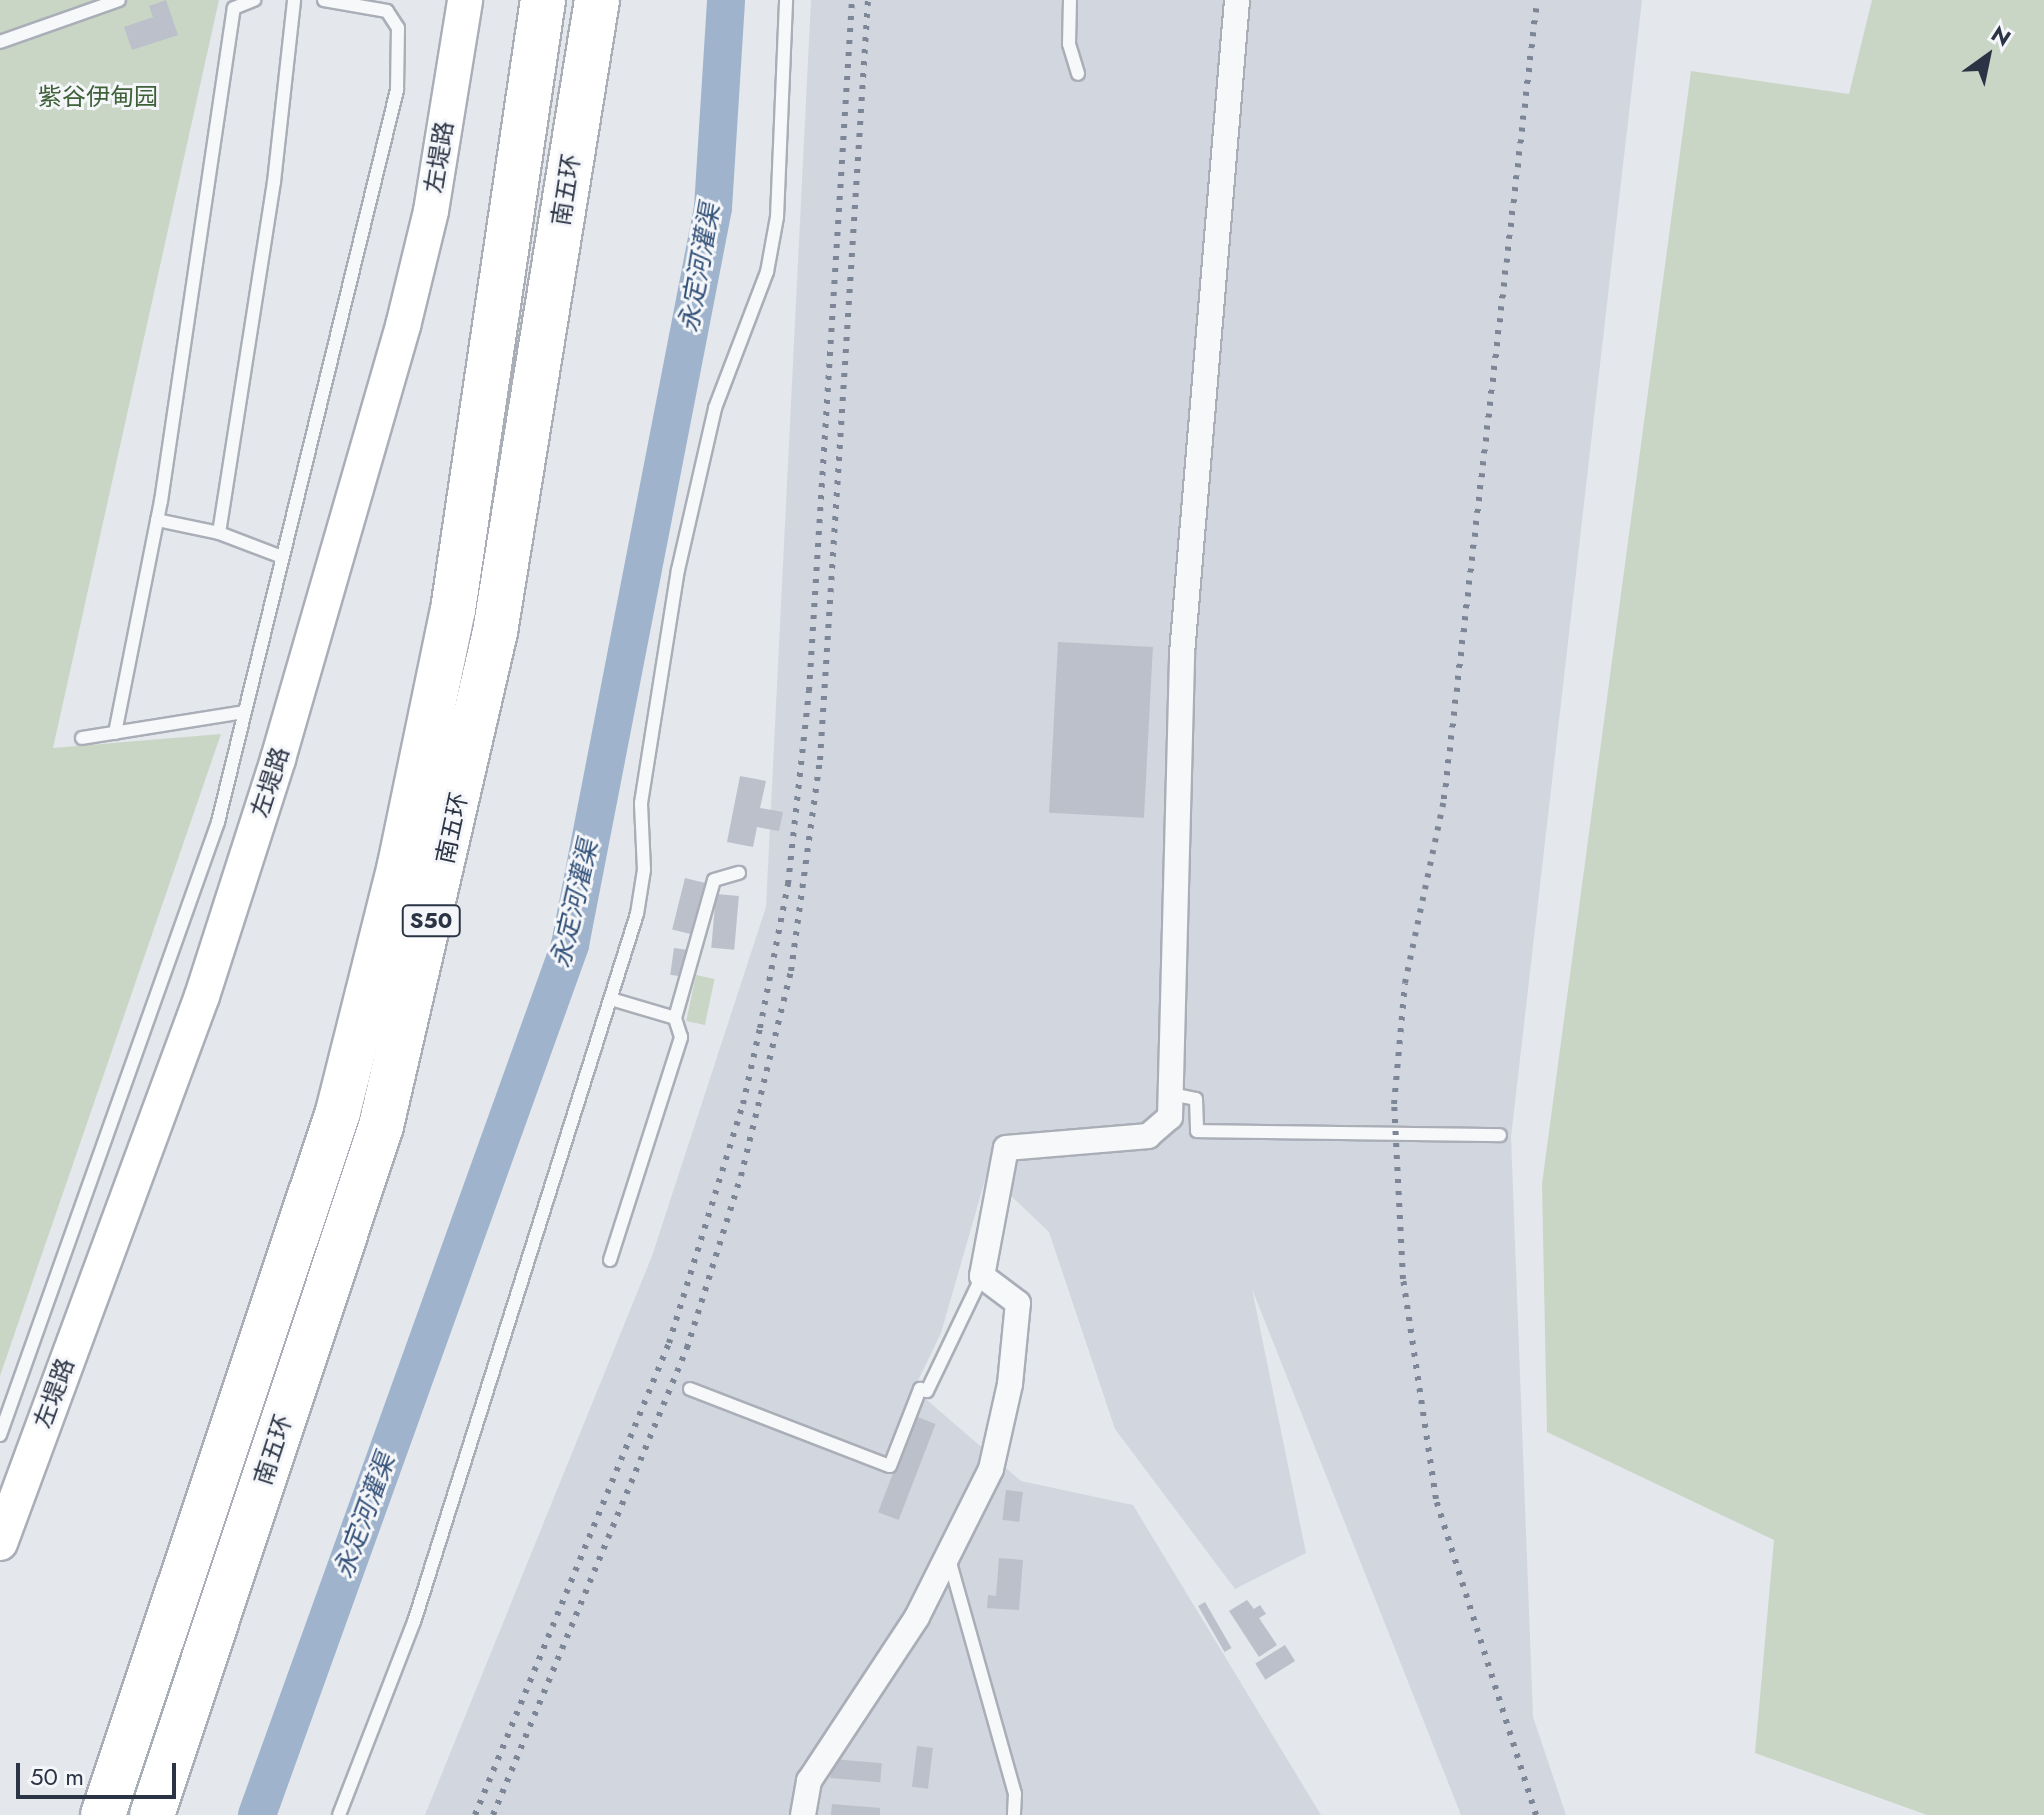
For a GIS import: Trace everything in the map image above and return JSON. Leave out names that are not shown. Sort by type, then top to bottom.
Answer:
[{"type":"highway","name":"南五环","points":[[103,1815],[338,1112],[400,865],[453,610],[543,0]]},
{"type":"highway","name":"南五环","points":[[152,1815],[381,1126],[495,632],[597,0]]},
{"type":"main road","name":"左堤路","points":[[0,1543],[202,996],[278,759],[403,326],[431,211],[465,0]]},
{"type":"street","points":[[803,1815],[809,1781],[909,1629],[991,1469],[1010,1384],[1018,1303],[982,1276],[1006,1148],[1148,1136],[1170,1117],[1182,654],[1219,110],[1237,0]]},
{"type":"lane","points":[[0,42],[119,0]]},
{"type":"lane","points":[[115,733],[157,520],[234,8],[254,0]]},
{"type":"lane","points":[[219,533],[274,182],[294,0]]},
{"type":"lane","points":[[0,1435],[218,822],[397,90],[398,28],[387,11],[324,0]]},
{"type":"lane","points":[[339,1815],[414,1622],[637,914],[644,870],[641,803],[678,570],[715,408],[745,317],[767,272],[777,217],[786,0]]},
{"type":"lane","points":[[1070,0],[1069,44],[1078,74]]},
{"type":"lane","points":[[157,520],[219,533],[282,557]]},
{"type":"lane","points":[[82,738],[244,712]]},
{"type":"lane","points":[[610,1260],[681,1037],[675,1018],[714,880],[739,873]]},
{"type":"lane","points":[[611,999],[675,1018]]},
{"type":"lane","points":[[1171,1094],[1196,1099],[1197,1131],[1500,1135]]},
{"type":"lane","points":[[690,1389],[890,1466],[920,1389],[927,1391],[982,1276]]},
{"type":"lane","points":[[948,1555],[1015,1794],[1014,1815]]},
{"type":"shaded area","points":[[811,0],[1642,0],[1511,1137],[1533,1717],[1566,1815],[1461,1815],[1252,1289],[1306,1553],[1235,1589],[1115,1429],[1049,1232],[987,1173],[941,1333],[914,1389],[1021,1481],[1133,1505],[1321,1815],[425,1815],[652,1256],[766,907]]},
{"type":"green space","name":"紫谷伊甸园","points":[[0,0],[219,0],[53,748],[221,734],[0,1376]]},
{"type":"green space","points":[[1872,0],[2044,0],[2044,1815],[1927,1815],[1755,1753],[1774,1540],[1547,1432],[1542,1184],[1691,71],[1849,94]]},
{"type":"green space","points":[[696,975],[715,979],[705,1025],[686,1021]]},
{"type":"building","points":[[166,0],[178,35],[132,50],[124,27],[153,17],[149,6]]},
{"type":"building","points":[[1058,642],[1153,647],[1144,818],[1049,813]]},
{"type":"building","points":[[740,776],[766,781],[760,808],[783,812],[779,831],[757,827],[753,847],[727,842]]},
{"type":"building","points":[[685,878],[705,883],[693,935],[672,929]]},
{"type":"building","points":[[716,894],[739,896],[734,950],[711,948]]},
{"type":"building","points":[[674,948],[688,950],[684,977],[670,975]]},
{"type":"building","points":[[915,1416],[936,1424],[899,1520],[878,1512]]},
{"type":"building","points":[[1006,1490],[1023,1492],[1019,1522],[1002,1520]]},
{"type":"building","points":[[999,1558],[1023,1560],[1019,1610],[987,1608],[988,1595],[996,1596]]},
{"type":"building","points":[[1247,1600],[1254,1609],[1260,1605],[1266,1614],[1259,1618],[1277,1645],[1259,1657],[1229,1611]]},
{"type":"building","points":[[1205,1602],[1232,1648],[1225,1652],[1198,1606]]},
{"type":"building","points":[[1285,1645],[1295,1661],[1265,1680],[1255,1664]]},
{"type":"building","points":[[917,1746],[933,1748],[928,1789],[912,1787]]},
{"type":"building","points":[[832,1759],[882,1763],[880,1782],[830,1778]]},
{"type":"building","points":[[832,1804],[880,1808],[880,1815],[831,1815]]},
{"type":"waterway","name":"永定河灌渠","points":[[257,1815],[570,945],[713,208],[726,0]]},
{"type":"railway","points":[[475,1815],[669,1343],[743,1104],[760,1028],[788,884],[809,691],[852,0]]},
{"type":"railway","points":[[493,1815],[687,1348],[741,1176],[791,971],[820,760],[868,0]]},
{"type":"railway","points":[[1536,1815],[1436,1499],[1403,1279],[1394,1104],[1405,983],[1444,799],[1537,0]]}]
